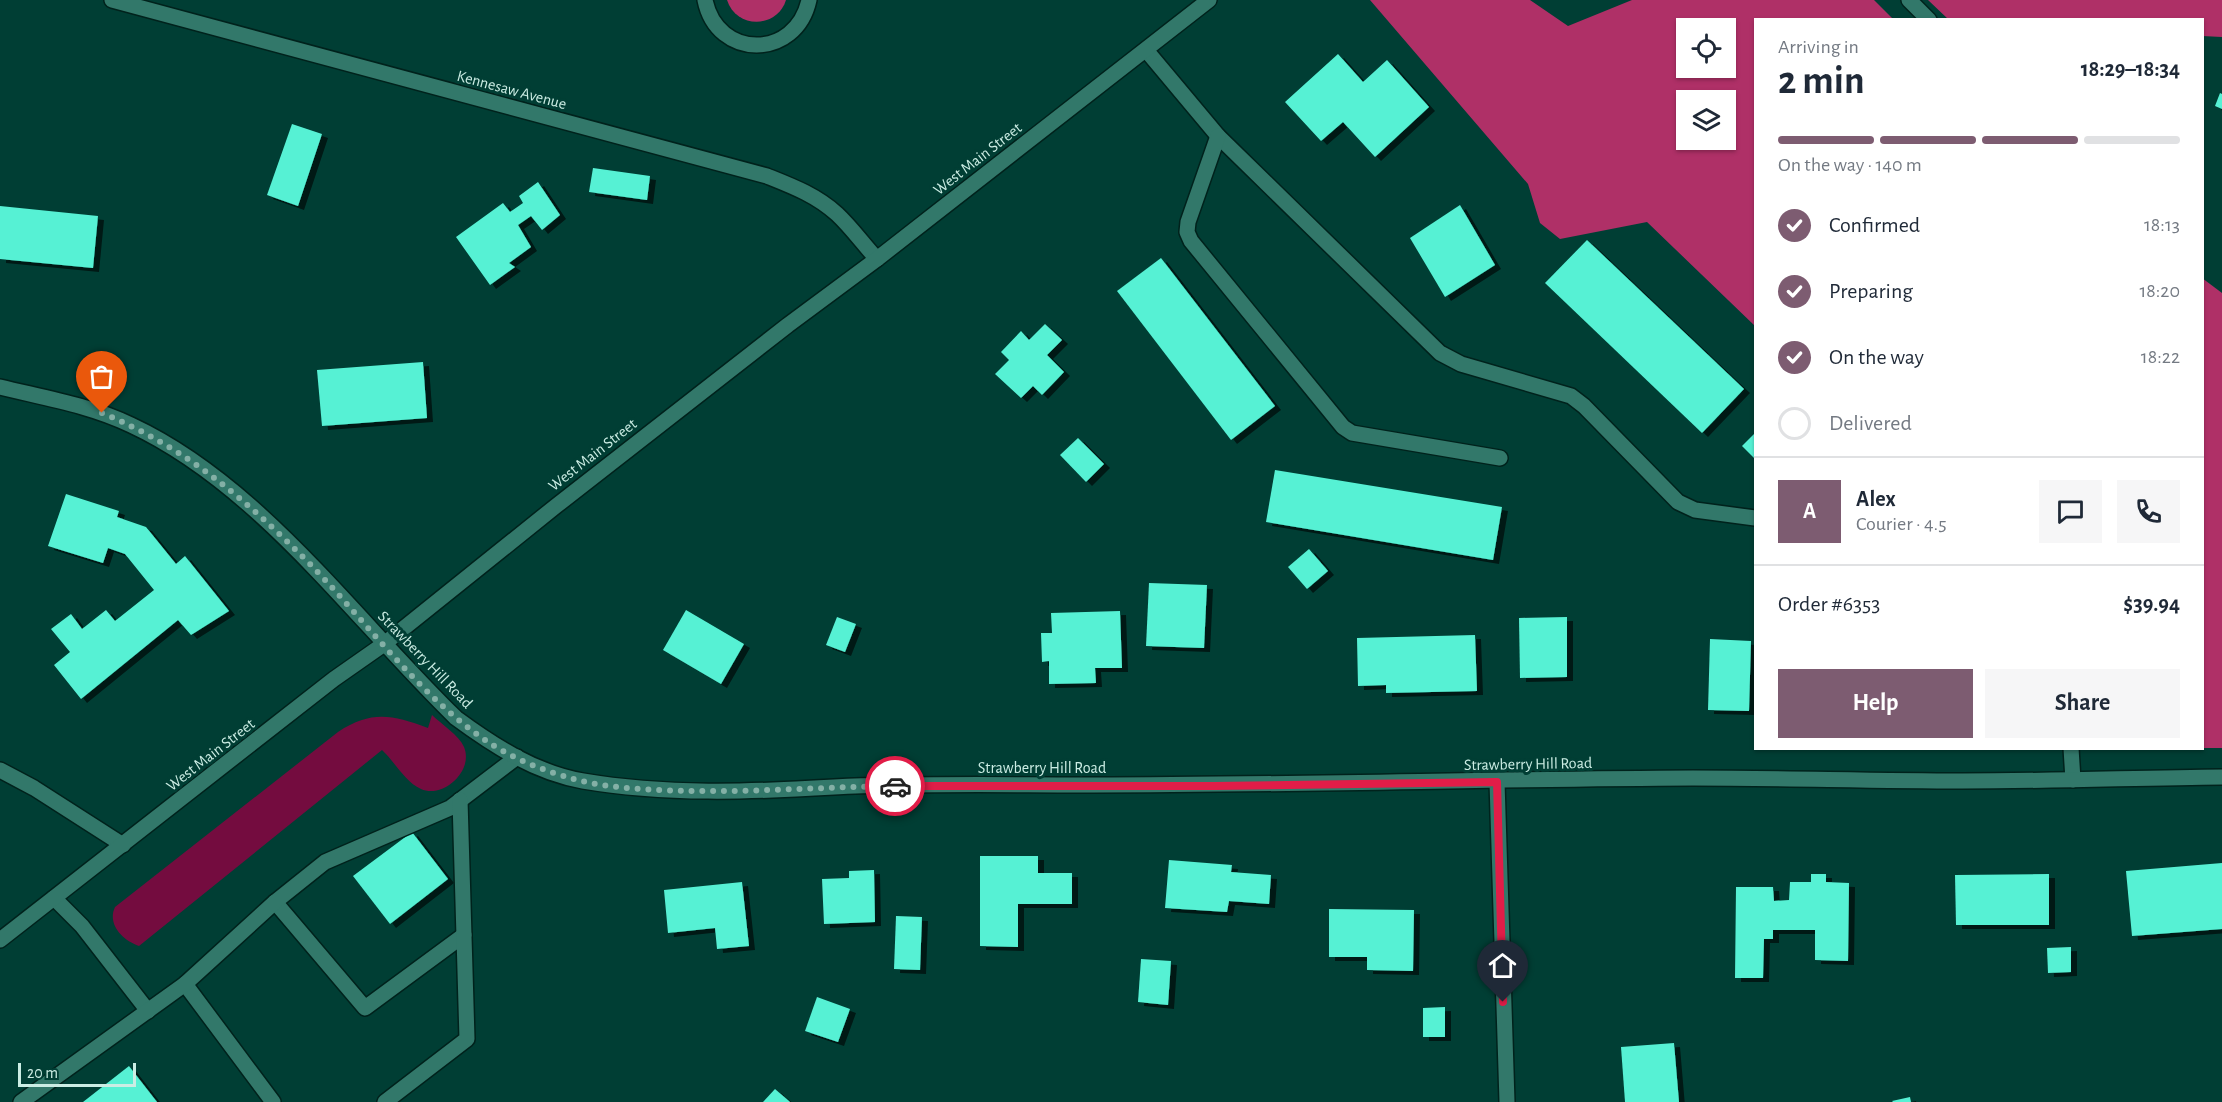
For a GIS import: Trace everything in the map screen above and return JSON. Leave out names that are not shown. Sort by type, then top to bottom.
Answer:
[{"type":"main road","name":"Kennesaw Avenue","points":[[112,0],[767,176],[797,188],[838,214],[877,259]]},
{"type":"main road","points":[[705,0],[707,12],[716,28],[731,39],[748,45],[766,45],[784,39],[797,28],[806,13],[809,0]]},
{"type":"main road","name":"West Main Street","points":[[0,940],[334,679],[384,644],[788,324],[877,259],[1209,0]]},
{"type":"main road","points":[[1909,0],[1927,18]]},
{"type":"main road","points":[[1146,50],[1218,136],[1440,353],[1461,364],[1571,396],[1584,406],[1678,502],[1695,510],[1754,518]]},
{"type":"main road","points":[[1218,136],[1188,222],[1187,232],[1191,241],[1343,427],[1352,433],[1500,458]]},
{"type":"main road","name":"Strawberry Hill Road","points":[[0,387],[77,404],[132,425],[182,454],[225,484],[267,522],[456,718],[487,741],[517,757],[545,770],[577,780],[642,789],[746,792],[835,787],[981,785],[1214,786],[1696,778],[2073,780],[2222,777]]},
{"type":"main road","points":[[2071,750],[2073,780]]},
{"type":"main road","points":[[21,1102],[185,984],[275,902],[324,862],[450,808],[517,757]]},
{"type":"main road","points":[[0,770],[34,788],[123,844]]},
{"type":"main road","points":[[1497,782],[1507,1102]]},
{"type":"main road","points":[[385,1102],[467,1039],[460,800]]},
{"type":"main road","points":[[54,898],[82,926],[148,1011]]},
{"type":"main road","points":[[275,902],[366,1008],[464,935]]},
{"type":"main road","points":[[185,984],[273,1102]]},
{"type":"shaded area","points":[[727,0],[786,0],[781,10],[774,16],[756,22],[739,16],[732,10]]},
{"type":"shaded area","points":[[1370,0],[1530,0],[1568,26],[1632,0],[1874,0],[1892,18],[1754,18],[1754,325],[1647,222],[1560,239],[1540,223],[1528,184]]},
{"type":"shaded area","points":[[1928,0],[2222,0],[2222,37],[2204,36],[2204,18],[1947,18]]},
{"type":"shaded area","points":[[2204,280],[2222,293],[2222,748],[2204,748]]},
{"type":"shaded area","points":[[432,715],[458,738],[464,747],[466,756],[461,773],[447,786],[430,791],[415,786],[382,750],[139,946],[127,940],[118,931],[113,919],[115,907],[338,732],[361,720],[382,717],[404,720],[428,728]]},
{"type":"building","points":[[1338,54],[1363,82],[1387,60],[1429,107],[1375,157],[1343,122],[1321,141],[1285,102]]},
{"type":"building","points":[[2220,93],[2222,94],[2222,109],[2215,106]]},
{"type":"building","points":[[292,124],[322,134],[298,206],[267,195]]},
{"type":"building","points":[[593,168],[650,176],[647,200],[589,192]]},
{"type":"building","points":[[538,182],[560,215],[542,230],[531,216],[518,225],[531,247],[509,263],[515,267],[490,285],[456,237],[503,203],[510,212],[523,203],[519,196]]},
{"type":"building","points":[[1460,205],[1495,265],[1445,297],[1410,238]]},
{"type":"building","points":[[0,206],[98,216],[93,268],[0,259]]},
{"type":"building","points":[[1587,240],[1744,389],[1702,433],[1545,283]]},
{"type":"building","points":[[1161,258],[1275,406],[1231,440],[1117,291]]},
{"type":"building","points":[[1045,324],[1062,340],[1047,355],[1064,372],[1042,395],[1033,386],[1021,398],[995,374],[1009,360],[1001,352],[1021,331],[1029,340]]},
{"type":"building","points":[[423,362],[427,418],[322,426],[317,370]]},
{"type":"building","points":[[1754,434],[1754,458],[1742,446]]},
{"type":"building","points":[[1078,438],[1104,464],[1086,482],[1060,455]]},
{"type":"building","points":[[1275,470],[1502,507],[1493,560],[1266,522]]},
{"type":"building","points":[[66,494],[119,511],[117,517],[146,527],[176,564],[185,556],[229,611],[191,635],[178,620],[81,699],[54,665],[70,652],[51,629],[71,614],[82,629],[106,610],[115,621],[154,590],[125,554],[108,548],[103,563],[48,546]]},
{"type":"building","points":[[1309,549],[1328,571],[1307,589],[1288,567]]},
{"type":"building","points":[[1149,583],[1207,585],[1204,648],[1146,646]]},
{"type":"building","points":[[686,610],[744,644],[721,684],[663,650]]},
{"type":"building","points":[[1120,611],[1122,668],[1095,668],[1096,683],[1049,684],[1049,661],[1042,662],[1041,633],[1052,633],[1051,613]]},
{"type":"building","points":[[837,617],[856,624],[845,652],[826,645]]},
{"type":"building","points":[[1567,617],[1567,677],[1520,678],[1519,618]]},
{"type":"building","points":[[1475,635],[1477,691],[1386,693],[1386,685],[1358,686],[1357,638]]},
{"type":"building","points":[[1710,639],[1751,641],[1749,711],[1708,710]]},
{"type":"building","points":[[412,832],[448,879],[390,924],[353,876]]},
{"type":"building","points":[[980,856],[1038,856],[1038,873],[1072,873],[1072,904],[1018,904],[1018,947],[980,946]]},
{"type":"building","points":[[1169,860],[1232,865],[1231,872],[1271,875],[1269,904],[1229,901],[1227,912],[1165,908]]},
{"type":"building","points":[[2222,863],[2222,929],[2132,936],[2126,871]]},
{"type":"building","points":[[874,870],[875,922],[824,924],[822,879],[849,878],[849,871]]},
{"type":"building","points":[[1811,874],[1826,874],[1826,882],[1849,883],[1848,961],[1815,960],[1815,930],[1773,930],[1773,939],[1764,939],[1763,978],[1735,978],[1736,887],[1773,887],[1774,901],[1789,900],[1790,882],[1811,882]]},
{"type":"building","points":[[2049,874],[2049,925],[1956,925],[1955,875]]},
{"type":"building","points":[[742,882],[749,946],[717,949],[715,928],[668,933],[664,890]]},
{"type":"building","points":[[1329,909],[1414,910],[1413,971],[1367,970],[1367,957],[1329,957]]},
{"type":"building","points":[[896,916],[922,917],[920,970],[894,969]]},
{"type":"building","points":[[2071,947],[2071,972],[2048,973],[2047,948]]},
{"type":"building","points":[[1141,959],[1171,961],[1168,1005],[1138,1002]]},
{"type":"building","points":[[817,997],[850,1009],[838,1042],[805,1031]]},
{"type":"building","points":[[1445,1007],[1445,1037],[1423,1037],[1423,1008]]},
{"type":"building","points":[[1674,1043],[1679,1102],[1625,1102],[1621,1047]]},
{"type":"building","points":[[129,1066],[157,1102],[83,1102]]},
{"type":"building","points":[[775,1089],[790,1102],[763,1102]]},
{"type":"building","points":[[1910,1097],[1911,1102],[1892,1101]]},
{"type":"way so far","points":[[102,413],[132,425],[182,454],[225,484],[309,563],[426,689],[456,718],[487,741],[517,757],[545,770],[577,780],[642,789],[746,792],[895,786]]},
{"type":"route","points":[[895,786],[1214,786],[1497,782],[1503,1002]]}]
